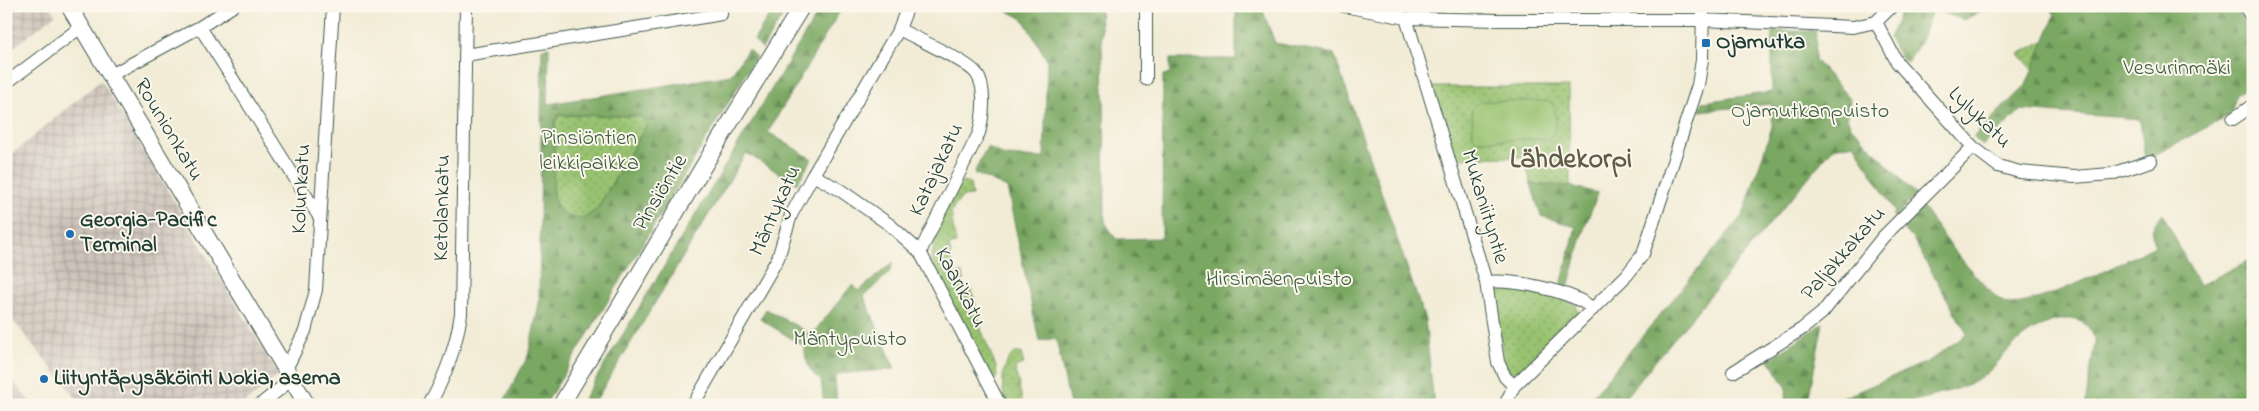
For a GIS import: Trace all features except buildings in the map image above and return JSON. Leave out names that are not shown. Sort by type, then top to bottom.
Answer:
[{"type":"main road","name":"Rounionkatu","points":[[68,6],[307,405]]},
{"type":"main road","name":"Pinsiöntie","points":[[561,405],[718,142],[802,6]]},
{"type":"street","points":[[109,76],[233,6]]},
{"type":"street","name":"Kolunkatu","points":[[289,374],[312,310],[316,290],[333,6]]},
{"type":"street","name":"Ketolankatu","points":[[429,405],[448,367],[457,341],[461,314],[466,6]]},
{"type":"street","points":[[465,55],[721,14],[721,6]]},
{"type":"street","name":"Mäntykatu","points":[[693,405],[778,258],[791,214],[899,30],[908,6]]},
{"type":"street","points":[[1146,6],[1146,79]]},
{"type":"street","points":[[1344,6],[1406,18],[1703,20],[1853,27],[1876,22],[1892,6]]},
{"type":"street","points":[[1505,405],[1514,386],[1627,275],[1643,254],[1698,85],[1703,6]]},
{"type":"street","points":[[2245,6],[2253,20]]},
{"type":"street","name":"Mukaniityntie","points":[[1406,18],[1486,282],[1498,362],[1505,377],[1514,386]]},
{"type":"street","name":"Lylykatu","points":[[1876,22],[1897,62],[1973,147],[2005,169],[2051,176],[2074,177],[2111,174],[2151,161]]},
{"type":"street","points":[[200,26],[320,218]]},
{"type":"street","points":[[6,83],[81,27]]},
{"type":"street","name":"Katajakatu","points":[[899,30],[973,69],[981,82],[982,118],[979,133],[920,252]]},
{"type":"street","points":[[2233,119],[2253,105]]},
{"type":"street","name":"Paljakkakatu","points":[[1733,372],[1802,329],[1822,313],[1883,237],[1973,147]]},
{"type":"street","name":"Kaarikatu","points":[[813,175],[874,214],[920,252],[1000,405]]},
{"type":"street","points":[[1486,282],[1524,283],[1579,299],[1593,309]]},
{"type":"street","points":[[260,405],[289,374]]},
{"type":"shaded area","points":[[6,6],[51,6],[55,15],[6,53]]},
{"type":"shaded area","name":"Georgia-Pacific Terminal","points":[[101,80],[279,375],[243,405],[82,405],[6,312],[6,159]]},
{"type":"shaded area","points":[[6,373],[33,405],[6,405]]},
{"type":"green space","points":[[775,6],[789,6],[762,49],[754,40]]},
{"type":"green space","points":[[822,6],[843,6],[768,132],[812,159],[797,184],[746,153],[593,405],[580,405]]},
{"type":"green space","name":"Hirsimäenpuisto","points":[[998,6],[1100,6],[1104,89],[1105,222],[1116,239],[1162,238],[1163,75],[1170,74],[1170,59],[1236,59],[1236,6],[1266,6],[1263,11],[1275,43],[1334,54],[1425,320],[1434,405],[1070,405],[1056,338],[1039,341],[1007,188],[974,173],[987,147],[1005,156],[1044,158],[1047,60],[1023,19]]},
{"type":"green space","points":[[1385,6],[1446,6],[1446,12],[1397,10]]},
{"type":"green space","points":[[1899,6],[1991,6],[1964,20],[1932,10],[1921,41],[1908,62],[1902,60],[1889,38],[1899,16],[1897,10]]},
{"type":"green space","name":"Vesurinmäki","points":[[2049,6],[2234,6],[2253,38],[2253,89],[2237,94],[2230,115],[2145,160],[2140,119],[2021,110],[1983,146],[1973,137],[2026,85],[2055,15]]},
{"type":"green space","name":"Ojamutkanpuisto","points":[[1772,31],[1816,31],[1815,60],[1850,99],[1847,118],[1851,126],[1916,195],[1895,218],[1892,215],[1895,212],[1854,144],[1833,148],[1622,401],[1622,405],[1585,405],[1743,215],[1772,127],[1772,104],[1700,111],[1703,102],[1772,92]]},
{"type":"green space","points":[[2044,42],[2033,70],[2019,54]]},
{"type":"green space","points":[[549,47],[548,104],[731,75],[748,49],[756,57],[545,405],[502,405],[528,356],[539,304],[542,48]],"holes":[[[559,115],[640,116],[646,122],[646,126],[597,209],[584,217],[577,218],[571,217],[560,210],[553,196],[555,122]]]},
{"type":"green space","points":[[1432,87],[1569,87],[1570,186],[1531,184],[1524,157],[1452,158]],"holes":[[[1472,108],[1547,139],[1478,140],[1473,137]]]},
{"type":"green space","points":[[1479,101],[1545,101],[1552,103],[1556,118],[1554,132],[1547,139],[1478,140],[1473,137],[1472,108]]},
{"type":"green space","name":"Pinsiöntien leikkipaikka","points":[[559,115],[641,116],[647,122],[597,209],[584,217],[577,218],[565,214],[556,204],[553,196],[555,122]]},
{"type":"green space","points":[[962,182],[970,184],[972,196],[962,197],[951,212],[956,244],[949,246],[954,274],[962,273],[965,291],[972,290],[981,329],[996,367],[997,377],[993,380],[933,267],[932,258],[940,222],[950,199]]},
{"type":"green space","points":[[1531,184],[1570,186],[1598,193],[1584,229],[1567,291],[1560,289],[1576,227],[1541,216]]},
{"type":"green space","points":[[1922,206],[1975,275],[1998,298],[2006,303],[2018,303],[2057,292],[2155,246],[2152,232],[2156,222],[2163,214],[2199,286],[2253,258],[2253,405],[2085,405],[2095,341],[2090,330],[2083,323],[2074,319],[2064,319],[2053,321],[2032,331],[2016,342],[1984,375],[1960,387],[1895,405],[1826,405],[1929,361],[1967,334],[1913,239],[1901,226]]},
{"type":"green space","name":"Mäntypuisto","points":[[893,262],[889,273],[864,296],[895,369],[838,374],[835,378],[837,405],[824,405],[821,380],[817,378],[809,366],[805,347],[760,319],[766,309],[809,333],[814,332],[852,285],[859,291]]},
{"type":"green space","points":[[1503,286],[1544,292],[1576,304],[1578,314],[1575,321],[1521,372],[1516,374],[1507,369],[1504,361],[1495,304],[1495,296]]},
{"type":"green space","points":[[1823,323],[1808,401],[1810,405],[1784,405],[1787,388],[1769,360]]},
{"type":"green space","points":[[1015,353],[1021,353],[1024,364],[1015,367],[1023,405],[1006,405],[1003,392],[1004,370],[1010,357]]},
{"type":"place","name":"Ojamutka","points":[[1706,43]]},
{"type":"place","name":"Georgia-Pacific Terminal","points":[[70,234]]},
{"type":"place","name":"Liityntäpysäköinti Nokia, asema","points":[[44,379]]},
{"type":"district","name":"Lähdekorpi","points":[[1571,160]]}]
